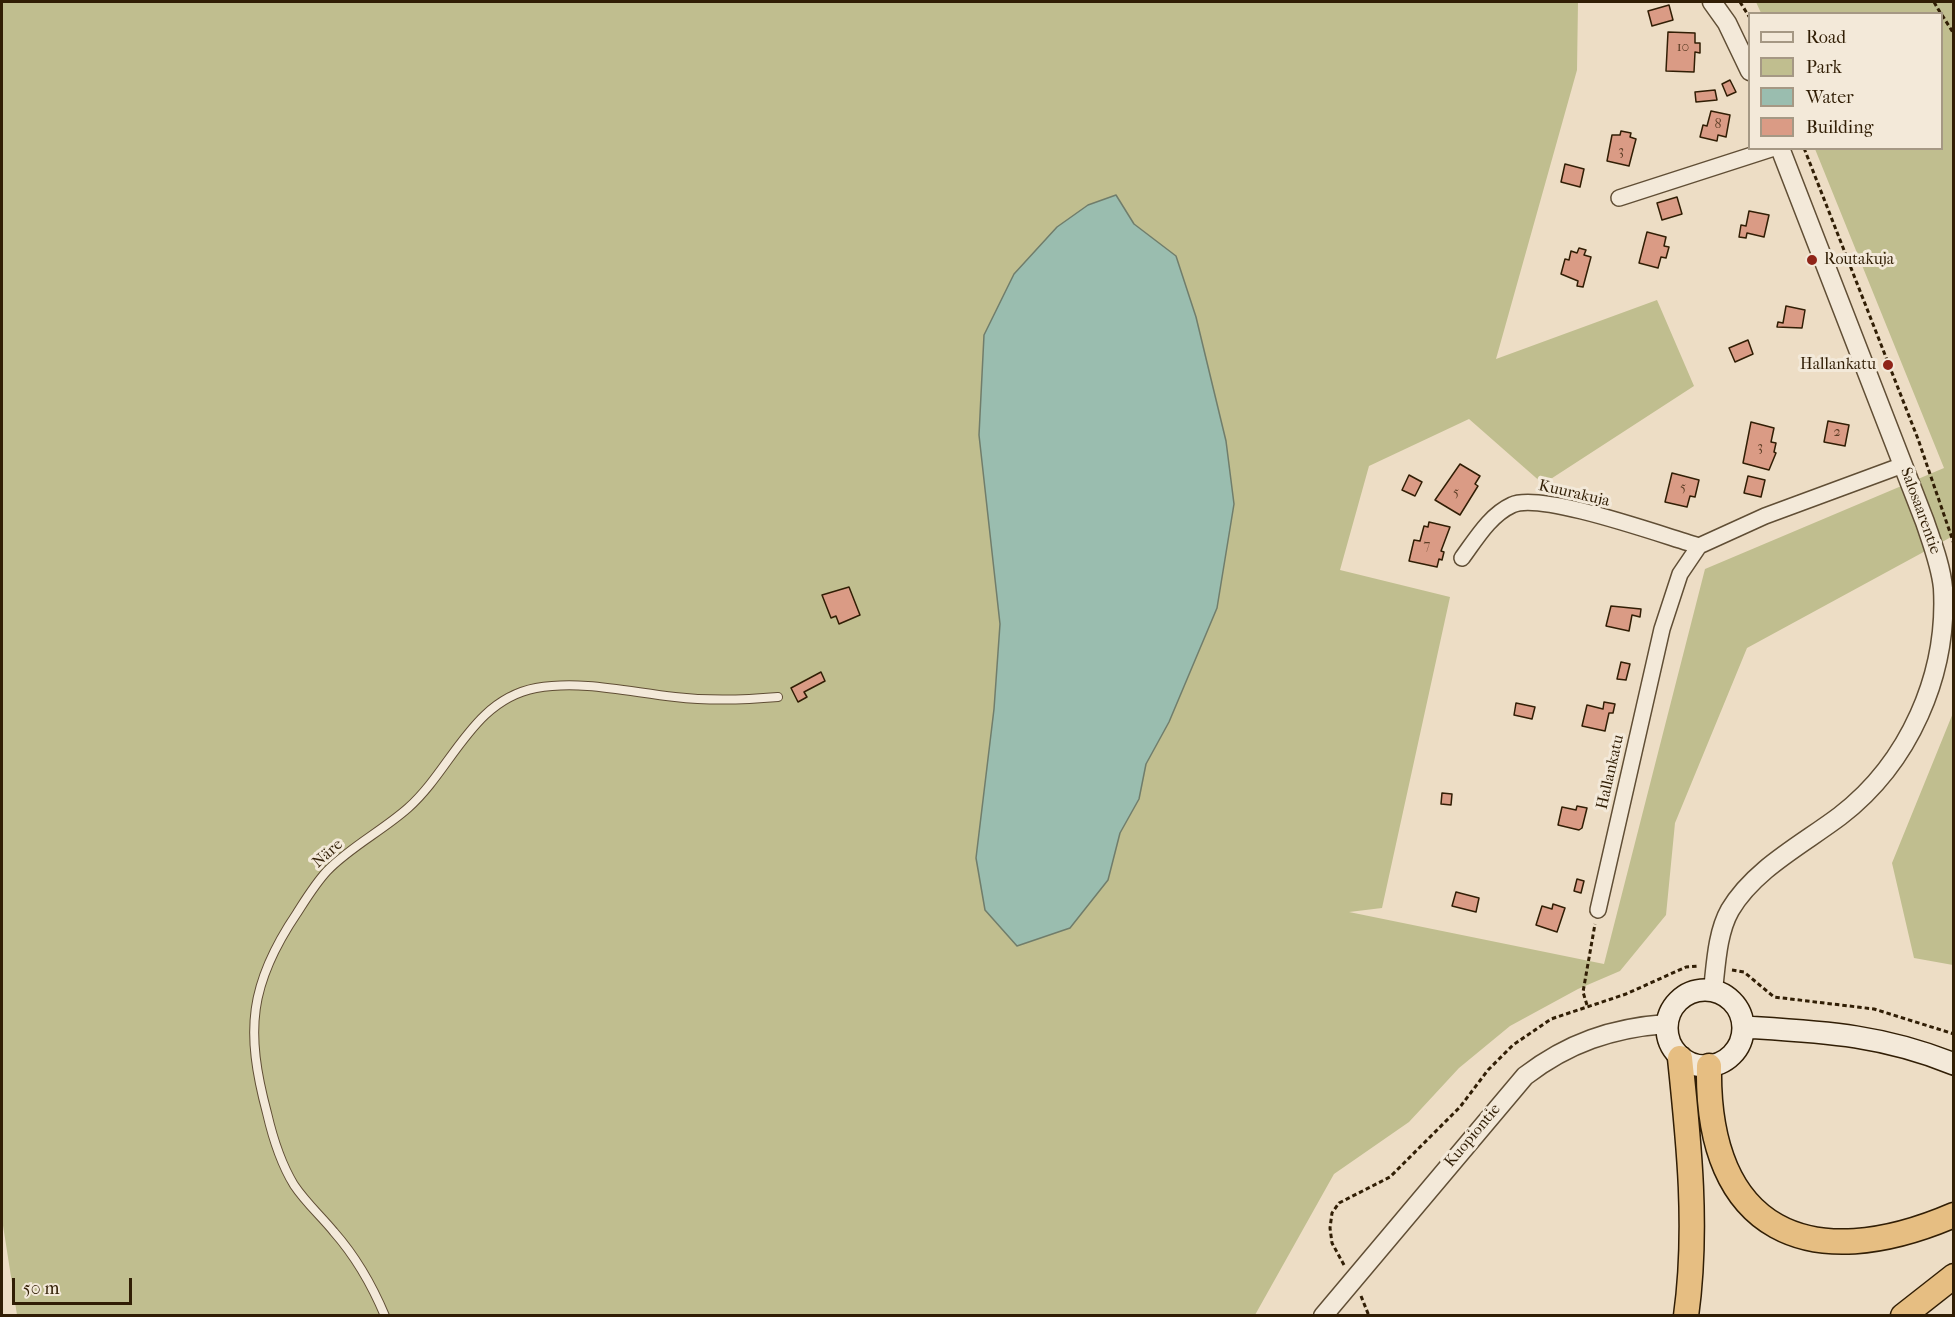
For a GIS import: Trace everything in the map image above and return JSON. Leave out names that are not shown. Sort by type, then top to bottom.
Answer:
[{"type":"highway","points":[[1680,1058],[1686,1116],[1692,1253],[1686,1316]]},
{"type":"highway","points":[[1709,1066],[1709,1098],[1714,1137],[1725,1170],[1744,1201],[1765,1220],[1788,1232],[1823,1240],[1862,1240],[1914,1229],[1953,1215]]},
{"type":"highway","points":[[1903,1316],[1953,1276]]},
{"type":"main road","points":[[1697,990],[1713,990],[1727,996],[1737,1007],[1743,1028],[1741,1041],[1734,1053],[1723,1062],[1709,1066],[1694,1065],[1680,1058],[1668,1039],[1666,1024],[1671,1009],[1682,997],[1697,990]]},
{"type":"main road","points":[[1743,1028],[1828,1032],[1873,1039],[1912,1047],[1953,1064]]},
{"type":"street","points":[[1712,2],[1727,23],[1748,69]]},
{"type":"street","points":[[1619,198],[1768,150]]},
{"type":"street","name":"Salosaarentie","points":[[1713,990],[1723,928],[1738,898],[1773,864],[1842,814],[1869,790],[1892,764],[1911,734],[1926,699],[1942,636],[1943,586],[1925,522],[1781,150]]},
{"type":"street","points":[[1699,546],[1765,516],[1903,465]]},
{"type":"street","name":"Kuurakuja","points":[[1462,558],[1487,525],[1501,511],[1514,503],[1532,502],[1561,506],[1699,546]]},
{"type":"street","name":"Hallankatu","points":[[1598,910],[1662,629],[1680,574],[1699,546]]},
{"type":"street","name":"Kuopiontie","points":[[1323,1316],[1525,1076],[1567,1047],[1594,1036],[1635,1027],[1666,1024]]},
{"type":"lane","name":"Näre","points":[[385,1316],[350,1251],[294,1184],[271,1133],[256,1065],[254,1019],[260,981],[275,946],[326,872],[415,802],[441,772],[476,723],[491,709],[513,696],[538,688],[563,686],[617,688],[698,699],[778,697]]},
{"type":"path","points":[[1740,2],[1748,16]]},
{"type":"path","points":[[1943,17],[1953,34]]},
{"type":"path","points":[[1805,150],[1945,512],[1953,544]]},
{"type":"path","points":[[1587,1005],[1583,992],[1598,910]]},
{"type":"path","points":[[1345,1265],[1332,1243],[1330,1227],[1332,1214],[1339,1203],[1390,1177],[1460,1107],[1488,1070],[1513,1045],[1551,1019],[1587,1005],[1626,994],[1686,967],[1744,972],[1774,997],[1874,1010],[1953,1034]]},
{"type":"path","points":[[1361,1296],[1369,1316]]},
{"type":"green space","points":[[2,2],[1578,2],[1577,70],[1496,359],[1657,300],[1694,386],[1543,484],[1469,419],[1369,466],[1340,570],[1450,597],[1382,908],[1349,912],[1604,964],[1705,569],[1944,468],[1815,150],[1943,150],[1943,12],[1761,12],[1756,2],[1953,2],[1953,536],[1747,648],[1675,823],[1666,915],[1620,971],[1578,989],[1510,1026],[1459,1068],[1409,1122],[1334,1174],[1255,1315],[17,1315],[2,1219]],"holes":[[[1116,195],[1134,224],[1176,256],[1196,317],[1226,441],[1217,608],[1169,722],[1146,764],[1139,799],[1120,833],[1108,880],[1088,902],[994,709],[1000,624],[991,538]]]},
{"type":"green space","points":[[1953,713],[1953,965],[1914,958],[1892,863]]},
{"type":"water","points":[[1116,195],[1134,224],[1176,256],[1196,317],[1226,441],[1234,504],[1217,608],[1169,722],[1146,764],[1139,799],[1120,833],[1108,880],[1070,928],[1017,946],[985,910],[976,858],[994,709],[1000,624],[979,435],[984,335],[1014,274],[1057,227],[1088,205]]},
{"type":"building","points":[[1669,5],[1673,20],[1652,26],[1648,11]]},
{"type":"building","points":[[1668,32],[1695,33],[1695,43],[1700,43],[1700,53],[1695,52],[1694,72],[1666,71]]},
{"type":"building","points":[[1730,80],[1736,92],[1727,96],[1722,84]]},
{"type":"building","points":[[1715,90],[1717,100],[1696,102],[1695,92]]},
{"type":"building","points":[[1711,111],[1730,115],[1726,137],[1718,135],[1717,141],[1700,137],[1703,125],[1707,126]]},
{"type":"building","points":[[1621,131],[1631,133],[1630,137],[1636,139],[1629,166],[1607,161],[1612,135],[1620,135]]},
{"type":"building","points":[[1565,164],[1584,169],[1580,187],[1561,182]]},
{"type":"building","points":[[1677,197],[1682,214],[1662,220],[1657,203]]},
{"type":"building","points":[[1749,211],[1769,215],[1764,237],[1747,233],[1746,238],[1739,237],[1741,225],[1746,226]]},
{"type":"building","points":[[1647,232],[1666,237],[1664,246],[1669,247],[1666,258],[1661,257],[1658,268],[1639,263]]},
{"type":"building","points":[[1579,248],[1586,250],[1584,255],[1591,257],[1583,287],[1577,286],[1578,281],[1561,274],[1565,259],[1569,260],[1571,251],[1577,253]]},
{"type":"building","points":[[1786,306],[1805,310],[1802,328],[1777,327],[1778,322],[1783,323]]},
{"type":"building","points":[[1748,340],[1753,354],[1735,362],[1729,348]]},
{"type":"building","points":[[1828,421],[1849,425],[1845,446],[1824,442]]},
{"type":"building","points":[[1751,422],[1774,428],[1771,442],[1776,443],[1774,452],[1776,453],[1769,470],[1743,463]]},
{"type":"building","points":[[1460,464],[1480,476],[1475,484],[1478,486],[1460,515],[1435,500]]},
{"type":"building","points":[[1672,473],[1699,480],[1695,497],[1690,496],[1687,507],[1665,502]]},
{"type":"building","points":[[1409,475],[1422,482],[1415,496],[1402,490]]},
{"type":"building","points":[[1748,476],[1765,480],[1761,497],[1744,493]]},
{"type":"building","points":[[1429,522],[1450,527],[1441,551],[1444,552],[1442,560],[1439,559],[1437,567],[1409,561],[1414,540],[1420,541],[1424,526],[1428,527]]},
{"type":"building","points":[[849,587],[860,615],[839,624],[836,616],[831,618],[822,595]]},
{"type":"building","points":[[1611,606],[1641,609],[1640,617],[1632,615],[1629,631],[1606,626]]},
{"type":"building","points":[[1621,662],[1630,664],[1626,680],[1617,679]]},
{"type":"building","points":[[821,672],[825,681],[804,692],[807,697],[798,702],[791,688]]},
{"type":"building","points":[[1604,702],[1615,704],[1613,713],[1609,713],[1605,731],[1582,726],[1587,705],[1603,709]]},
{"type":"building","points":[[1516,703],[1535,707],[1532,719],[1514,715]]},
{"type":"building","points":[[1442,793],[1452,794],[1451,805],[1441,804]]},
{"type":"building","points":[[1577,806],[1587,808],[1582,828],[1579,830],[1558,825],[1562,807],[1576,810]]},
{"type":"building","points":[[1577,879],[1584,881],[1581,893],[1574,891]]},
{"type":"building","points":[[1456,892],[1479,898],[1476,912],[1452,906]]},
{"type":"building","points":[[1553,904],[1565,908],[1557,932],[1536,925],[1542,906],[1552,909]]},
{"type":"place","name":"Routakuja","points":[[1812,260]]},
{"type":"place","name":"Hallankatu","points":[[1888,365]]}]
